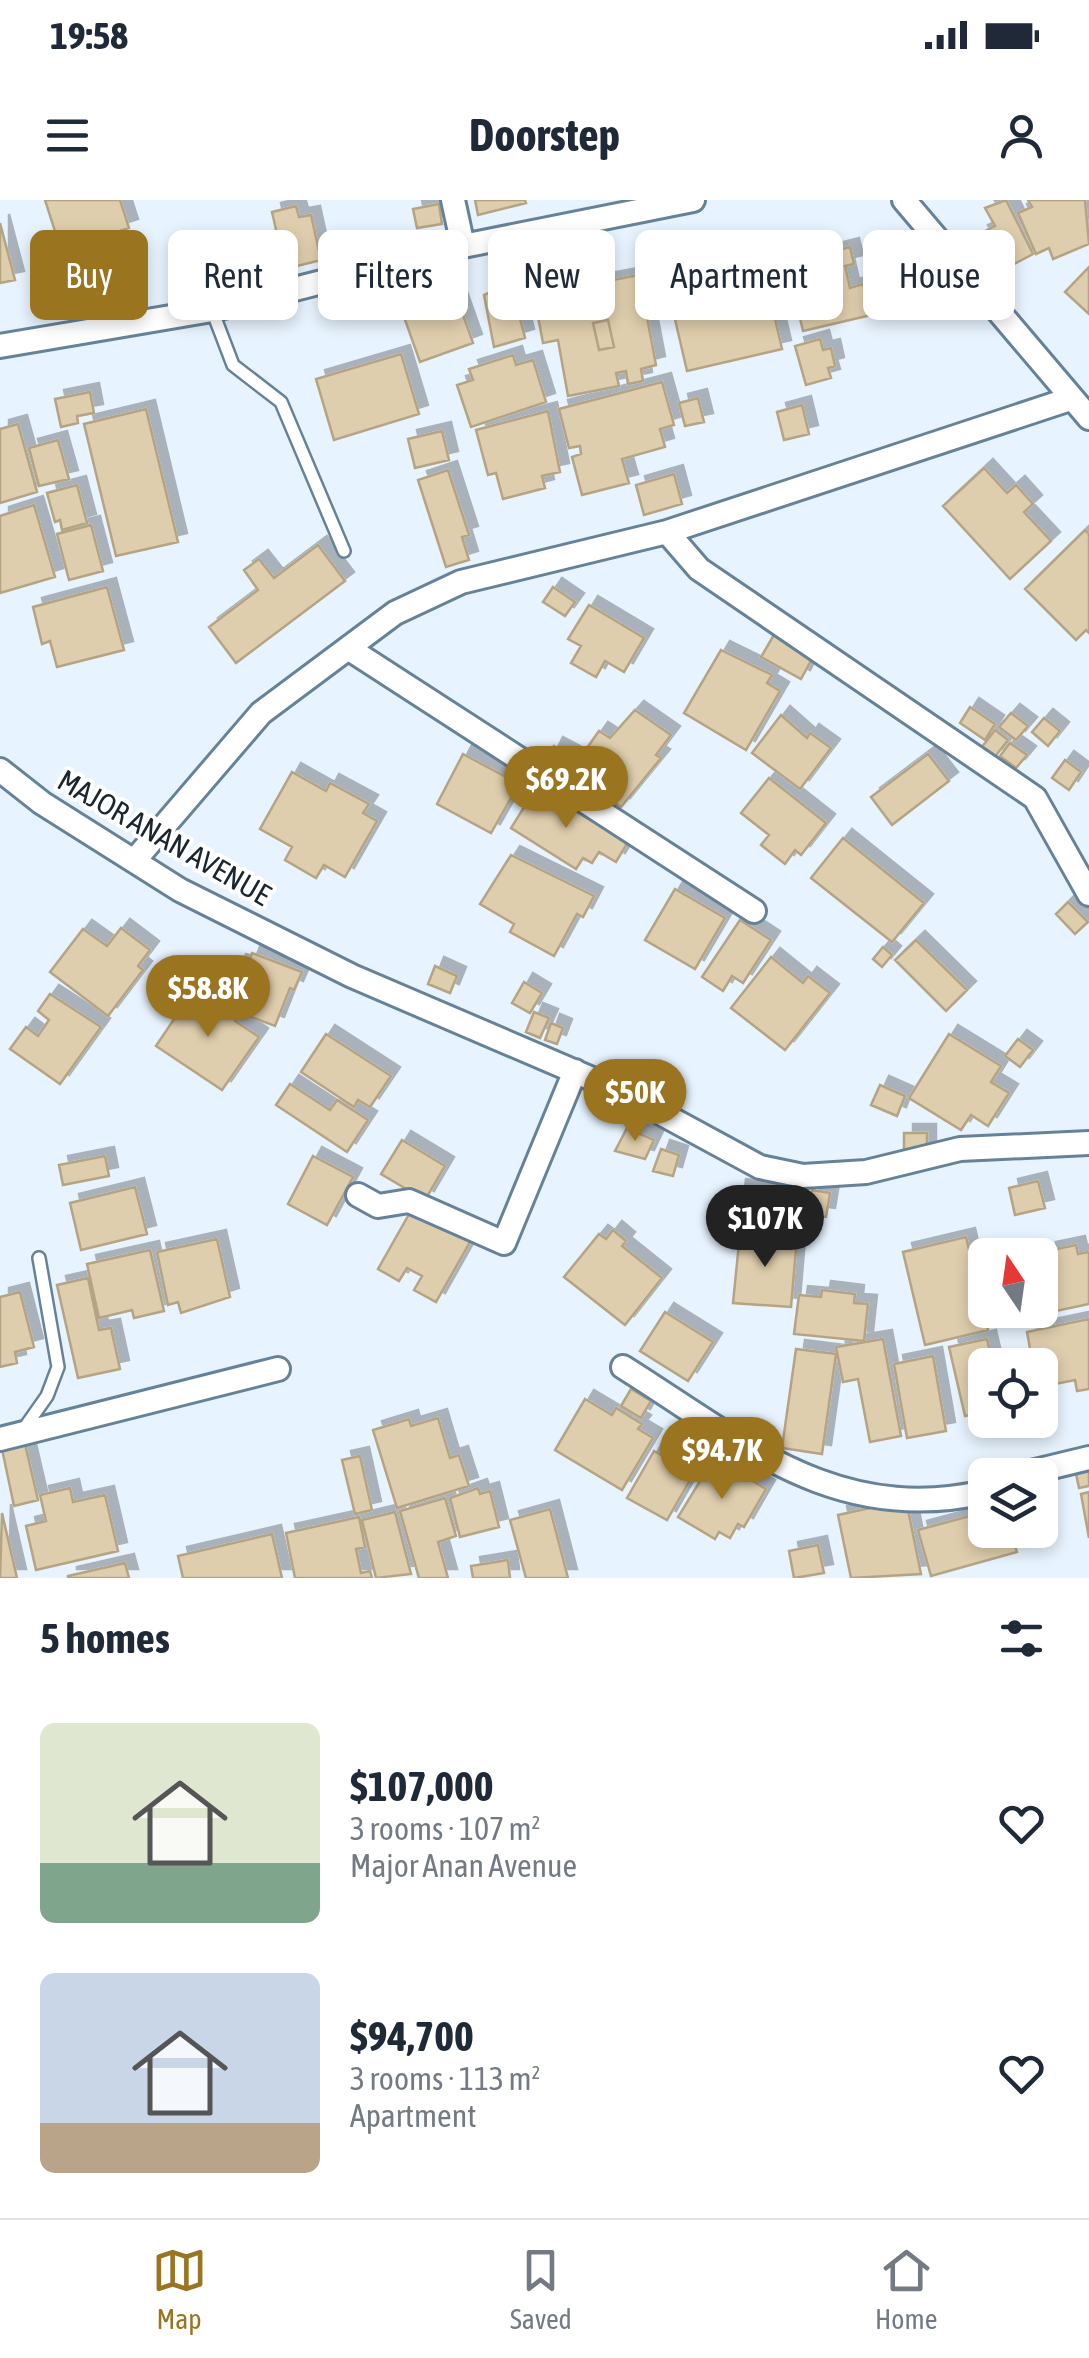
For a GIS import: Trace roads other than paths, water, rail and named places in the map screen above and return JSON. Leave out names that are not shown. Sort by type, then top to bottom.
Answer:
[{"type":"street","points":[[453,200],[460,230]]},
{"type":"street","points":[[468,245],[694,200]]},
{"type":"street","points":[[904,200],[1089,418]]},
{"type":"street","points":[[0,346],[168,317]]},
{"type":"street","points":[[134,861],[261,713],[351,650],[395,613],[461,582],[666,532],[1070,399]]},
{"type":"street","points":[[666,532],[698,569],[1035,798],[1089,894]]},
{"type":"street","points":[[351,650],[754,910]]},
{"type":"street","name":"MAJOR ANAN AVENUE","points":[[0,770],[42,803],[180,890],[352,976],[574,1071],[760,1167],[803,1176],[866,1172],[960,1149],[1089,1142]]},
{"type":"street","points":[[358,1195],[378,1206],[409,1201],[504,1243],[574,1071]]},
{"type":"street","points":[[622,1366],[784,1468],[827,1488],[929,1499],[968,1494]]},
{"type":"street","points":[[10,1436],[278,1369]]},
{"type":"street","points":[[1058,1466],[1089,1458]]},
{"type":"lane","points":[[216,320],[233,365],[282,402],[344,551]]},
{"type":"lane","points":[[10,1436],[48,1396],[58,1367],[39,1258]]}]
